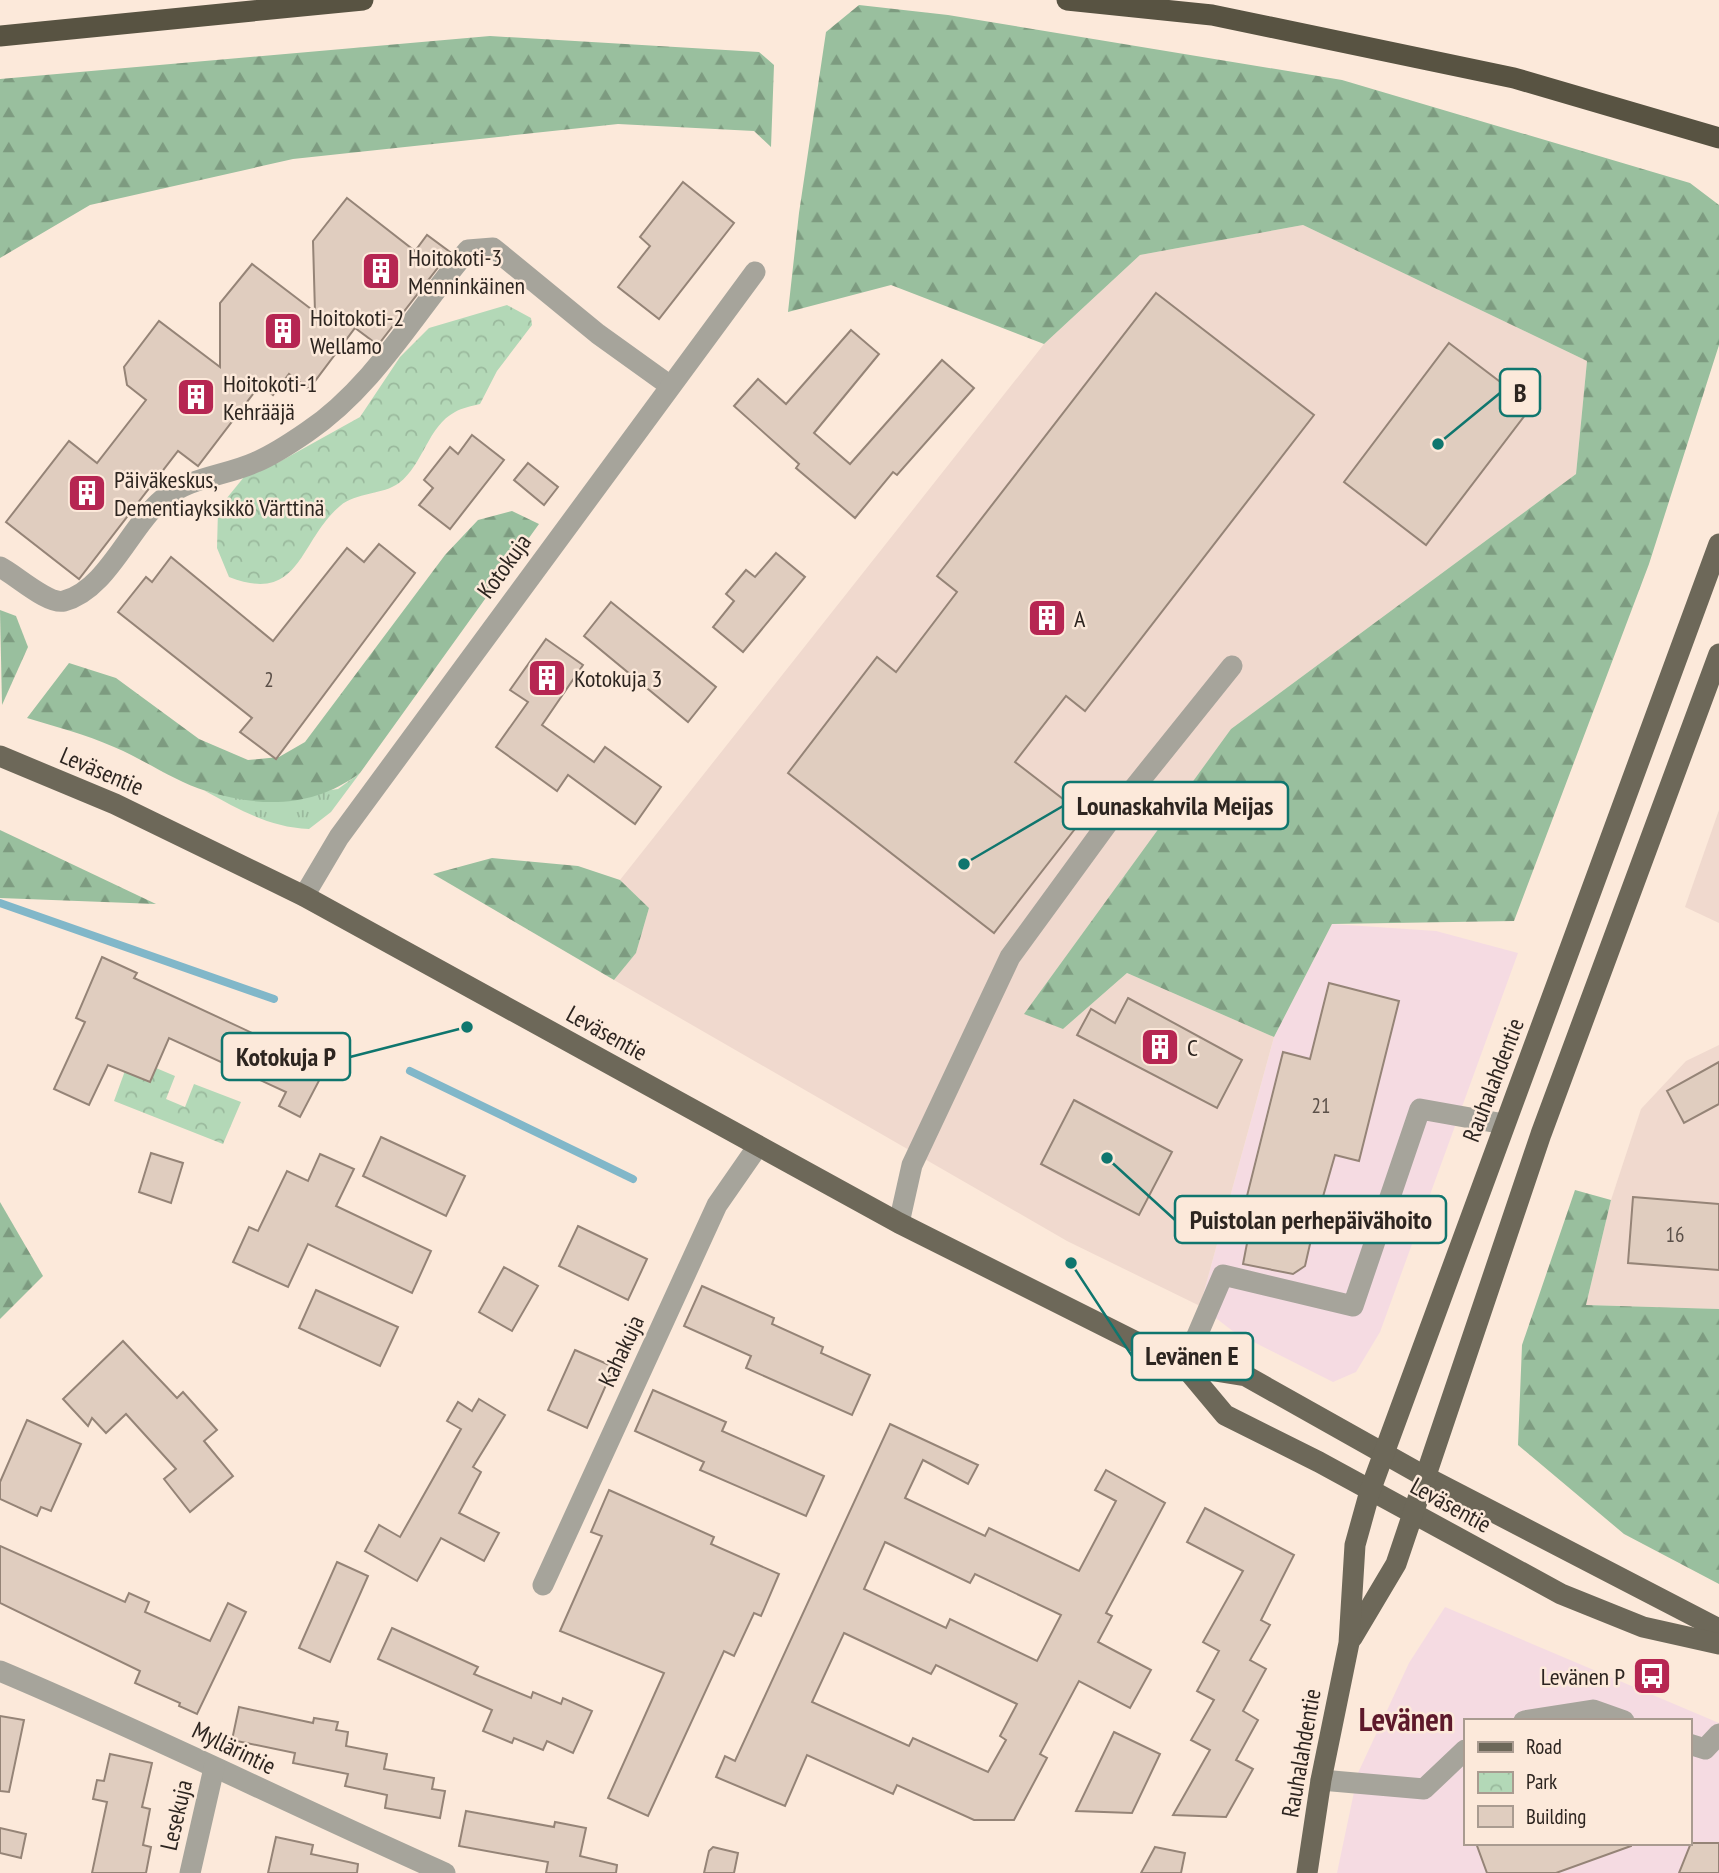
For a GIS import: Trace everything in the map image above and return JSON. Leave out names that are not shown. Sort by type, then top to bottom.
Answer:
[{"type":"highway","points":[[0,36],[363,0]]},
{"type":"highway","points":[[1067,0],[1212,15],[1514,78],[1719,138]]},
{"type":"main road","name":"Rauhalahdentie","points":[[1307,1873],[1321,1780],[1349,1643],[1355,1545],[1370,1491],[1719,544]]},
{"type":"main road","name":"Rauhalahdentie","points":[[1349,1643],[1396,1564],[1541,1134],[1719,654]]},
{"type":"main road","name":"Leväsentie","points":[[0,756],[115,804],[304,896],[899,1223],[1184,1366],[1246,1376],[1424,1476],[1719,1629]]},
{"type":"main road","name":"Leväsentie","points":[[1184,1366],[1226,1415],[1561,1594],[1643,1628],[1719,1644]]},
{"type":"street","points":[[0,567],[50,600],[62,602],[77,596],[102,575],[152,508],[167,496],[192,483],[256,462],[308,431],[356,392],[468,250],[493,248],[598,334],[669,385]]},
{"type":"street","name":"Kotokuja","points":[[304,896],[339,837],[669,385],[755,272]]},
{"type":"street","points":[[899,1223],[912,1165],[1010,957],[1126,798],[1232,666]]},
{"type":"street","points":[[1184,1366],[1223,1275],[1353,1306],[1420,1109],[1504,1124]]},
{"type":"street","name":"Kahakuja","points":[[543,1585],[717,1205],[758,1146]]},
{"type":"street","name":"Myllärintie","points":[[0,1671],[123,1723],[214,1768],[445,1873]]},
{"type":"street","points":[[1537,1719],[1593,1710],[1618,1719]]},
{"type":"street","points":[[1691,1745],[1705,1749],[1719,1734]]},
{"type":"street","points":[[1321,1780],[1424,1789],[1464,1750]]},
{"type":"street","name":"Lesekuja","points":[[190,1873],[214,1768]]},
{"type":"shaded area","points":[[1303,225],[1587,361],[1576,474],[1231,729],[1063,1029],[1127,973],[1274,1037],[1200,1306],[1067,1241],[614,980],[636,953],[649,908],[620,880],[1044,344],[1140,255]]},
{"type":"shaded area","points":[[1719,810],[1719,923],[1685,907]]},
{"type":"shaded area","points":[[1332,924],[1436,931],[1518,953],[1380,1332],[1356,1372],[1333,1382],[1234,1332],[1200,1306],[1274,1037]]},
{"type":"shaded area","points":[[1719,1045],[1719,1309],[1586,1305],[1611,1200],[1641,1109],[1686,1061]]},
{"type":"shaded area","points":[[1445,1607],[1719,1723],[1719,1873],[1337,1873],[1358,1773],[1409,1663]]},
{"type":"green space","points":[[859,5],[948,15],[1342,80],[1690,183],[1719,205],[1719,345],[1649,564],[1514,921],[1332,924],[1274,1037],[1127,973],[1063,1029],[1024,1014],[1231,729],[1576,474],[1587,361],[1303,225],[1140,255],[1044,344],[891,285],[788,312],[799,213],[826,32]]},
{"type":"green space","points":[[490,36],[759,52],[774,65],[771,147],[754,131],[618,124],[293,159],[90,205],[0,258],[0,79]]},
{"type":"green space","points":[[507,305],[531,318],[532,325],[497,371],[480,404],[467,407],[446,418],[438,426],[414,466],[399,483],[385,490],[346,501],[340,506],[326,521],[296,566],[285,576],[271,583],[253,583],[229,577],[217,548],[218,509],[244,477],[279,462],[360,417],[400,357],[429,328]]},
{"type":"green space","points":[[512,511],[539,524],[360,773],[324,793],[286,802],[226,797],[182,782],[103,742],[27,718],[69,663],[116,678],[199,739],[248,760],[279,757],[305,742],[445,555],[478,520]]},
{"type":"green space","points":[[0,610],[16,616],[28,647],[2,705]]},
{"type":"green space","points":[[360,773],[331,812],[309,829],[268,821],[205,791],[258,801],[338,789]]},
{"type":"green space","points":[[0,830],[156,904],[0,898]]},
{"type":"green space","points":[[492,858],[578,866],[620,880],[649,908],[636,953],[614,980],[433,874]]},
{"type":"green space","points":[[130,1057],[175,1076],[166,1099],[185,1107],[194,1084],[241,1102],[223,1144],[114,1101]]},
{"type":"green space","points":[[1575,1190],[1611,1200],[1586,1305],[1719,1309],[1719,1584],[1624,1534],[1518,1445],[1522,1345]]},
{"type":"green space","points":[[0,1202],[43,1276],[0,1319]]},
{"type":"building","points":[[683,182],[734,223],[659,319],[618,287],[650,246],[640,237]]},
{"type":"building","points":[[347,198],[415,251],[427,235],[450,252],[378,345],[355,328],[309,389],[289,374],[273,395],[260,385],[198,466],[178,451],[79,579],[6,522],[69,441],[97,463],[146,400],[127,385],[124,367],[159,321],[220,367],[220,303],[252,264],[315,312],[313,241]]},
{"type":"building","name":"A","points":[[1156,293],[1314,415],[1085,711],[1066,696],[1015,762],[1085,816],[994,933],[788,773],[877,657],[896,672],[957,592],[937,576]]},
{"type":"building","points":[[851,330],[879,354],[814,433],[850,464],[942,360],[974,388],[897,475],[893,472],[855,518],[796,468],[799,464],[734,406],[758,379],[786,404]]},
{"type":"building","points":[[1449,343],[1532,406],[1426,545],[1344,482]]},
{"type":"building","points":[[472,435],[504,460],[450,529],[419,505],[433,488],[424,480],[450,447],[458,454]]},
{"type":"building","points":[[528,463],[558,487],[544,505],[514,480]]},
{"type":"building","points":[[379,544],[415,573],[276,759],[240,732],[252,718],[118,612],[146,577],[152,582],[171,557],[273,641],[347,548],[364,562]]},
{"type":"building","points":[[776,553],[805,577],[743,652],[713,627],[734,601],[726,594],[746,570],[755,577]]},
{"type":"building","points":[[611,602],[716,687],[688,722],[584,636]]},
{"type":"building","points":[[546,639],[583,665],[542,725],[594,762],[605,747],[661,787],[635,824],[568,775],[557,791],[496,747],[528,702],[510,690]]},
{"type":"building","points":[[102,957],[137,973],[134,978],[321,1065],[319,1071],[323,1073],[300,1117],[279,1106],[286,1092],[169,1038],[150,1082],[108,1065],[89,1105],[54,1089],[85,1022],[76,1018]]},
{"type":"building","points":[[1329,983],[1399,1001],[1359,1161],[1335,1155],[1320,1207],[1336,1211],[1329,1235],[1313,1231],[1305,1266],[1293,1274],[1243,1264],[1249,1233],[1241,1220],[1283,1052],[1310,1059]]},
{"type":"building","name":"C","points":[[1128,998],[1242,1060],[1217,1108],[1077,1035],[1091,1009],[1115,1023]]},
{"type":"building","points":[[1719,1062],[1719,1104],[1684,1123],[1667,1091]]},
{"type":"building","points":[[1074,1100],[1172,1152],[1139,1215],[1041,1164]]},
{"type":"building","points":[[381,1137],[465,1176],[446,1216],[363,1176]]},
{"type":"building","points":[[151,1153],[183,1163],[171,1203],[139,1192]]},
{"type":"building","points":[[320,1154],[354,1169],[336,1206],[431,1251],[412,1293],[308,1244],[288,1287],[233,1262],[249,1227],[258,1231],[287,1171],[308,1181]]},
{"type":"building","points":[[1633,1197],[1719,1204],[1719,1270],[1628,1263]]},
{"type":"building","points":[[578,1226],[647,1259],[628,1300],[559,1266]]},
{"type":"building","points":[[504,1267],[538,1286],[512,1331],[479,1312]]},
{"type":"building","points":[[702,1286],[774,1318],[772,1324],[823,1347],[821,1353],[870,1375],[852,1415],[746,1368],[751,1356],[684,1326]]},
{"type":"building","points":[[316,1290],[398,1327],[380,1366],[299,1328]]},
{"type":"building","points":[[123,1341],[177,1398],[183,1392],[217,1430],[204,1441],[233,1476],[190,1512],[164,1479],[176,1469],[126,1414],[106,1433],[92,1418],[88,1426],[63,1399]]},
{"type":"building","points":[[575,1350],[614,1367],[587,1428],[548,1410]]},
{"type":"building","points":[[653,1390],[726,1422],[722,1431],[824,1476],[806,1516],[700,1470],[704,1462],[635,1431]]},
{"type":"building","points":[[479,1399],[505,1415],[473,1467],[481,1472],[459,1513],[499,1533],[484,1561],[441,1538],[417,1581],[365,1551],[379,1525],[400,1537],[461,1429],[447,1421],[458,1402],[472,1411]]},
{"type":"building","points":[[27,1420],[81,1444],[51,1511],[41,1507],[37,1516],[0,1499],[0,1482]]},
{"type":"building","points":[[890,1424],[978,1465],[968,1484],[923,1460],[905,1498],[985,1536],[989,1528],[1079,1571],[1116,1501],[1095,1490],[1106,1470],[1165,1503],[1106,1613],[1112,1616],[1098,1642],[1151,1670],[1130,1708],[1079,1681],[1040,1754],[1047,1758],[1014,1820],[974,1820],[897,1785],[893,1794],[807,1755],[785,1806],[716,1777],[725,1756],[735,1761]],"holes":[[[885,1542],[970,1583],[975,1574],[1061,1615],[1037,1661],[950,1619],[946,1628],[864,1589]],[[844,1633],[931,1674],[936,1665],[1017,1704],[1000,1736],[1006,1740],[988,1772],[913,1738],[909,1746],[812,1702]]]},
{"type":"building","points":[[609,1490],[714,1537],[711,1544],[779,1574],[761,1616],[754,1613],[734,1656],[724,1651],[648,1816],[608,1798],[664,1673],[560,1631],[602,1536],[591,1532]]},
{"type":"building","points":[[1205,1508],[1294,1555],[1261,1620],[1270,1625],[1250,1660],[1266,1669],[1243,1711],[1258,1720],[1236,1760],[1253,1769],[1226,1817],[1173,1815],[1210,1750],[1191,1740],[1214,1700],[1197,1691],[1219,1651],[1203,1642],[1243,1571],[1187,1542]]},
{"type":"building","points":[[0,1546],[125,1602],[129,1593],[149,1602],[145,1612],[210,1641],[228,1603],[246,1612],[197,1714],[179,1706],[180,1703],[135,1683],[140,1671],[0,1603]]},
{"type":"building","points":[[337,1562],[368,1576],[330,1662],[299,1648]]},
{"type":"building","points":[[392,1628],[478,1667],[474,1674],[531,1698],[533,1692],[561,1704],[563,1698],[592,1711],[573,1753],[547,1741],[543,1750],[514,1738],[512,1743],[483,1731],[492,1710],[378,1659]]},
{"type":"building","points":[[239,1707],[313,1723],[314,1718],[338,1722],[336,1730],[348,1732],[346,1746],[387,1754],[384,1769],[434,1778],[432,1789],[445,1791],[440,1818],[385,1808],[387,1795],[345,1786],[348,1774],[293,1763],[295,1753],[232,1740]]},
{"type":"building","points":[[0,1716],[24,1720],[9,1792],[0,1791]]},
{"type":"building","points":[[1114,1732],[1160,1754],[1132,1813],[1076,1811]]},
{"type":"building","points":[[110,1754],[152,1763],[142,1807],[150,1809],[143,1845],[151,1847],[146,1873],[92,1873],[107,1802],[93,1799],[97,1780],[104,1781]]},
{"type":"building","points":[[466,1811],[554,1827],[555,1822],[586,1828],[580,1856],[617,1865],[616,1873],[546,1873],[548,1862],[459,1846]]},
{"type":"building","points":[[0,1828],[26,1834],[21,1858],[0,1853]]},
{"type":"building","points":[[276,1837],[313,1845],[311,1854],[358,1864],[357,1873],[268,1873]]},
{"type":"building","points":[[1691,1843],[1719,1843],[1719,1873],[1679,1873]]},
{"type":"building","points":[[1477,1845],[1631,1845],[1556,1873],[1487,1873]]},
{"type":"building","points":[[713,1847],[738,1853],[734,1873],[704,1873],[709,1851]]},
{"type":"building","points":[[1155,1847],[1185,1853],[1181,1873],[1141,1873]]},
{"type":"waterway","points":[[0,903],[274,999]]},
{"type":"waterway","points":[[410,1071],[633,1179]]},
{"type":"place","name":"Hoitokoti-3 Menninkäinen","points":[[381,271]]},
{"type":"place","name":"Hoitokoti-2 Wellamo","points":[[283,331]]},
{"type":"place","name":"Hoitokoti-1 Kehrääjä","points":[[196,397]]},
{"type":"place","name":"B","points":[[1438,444]]},
{"type":"place","name":"Päiväkeskus, Dementiayksikkö Värttinä","points":[[87,493]]},
{"type":"place","name":"A","points":[[1047,618]]},
{"type":"place","name":"Kotokuja 3","points":[[547,678]]},
{"type":"place","name":"Lounaskahvila Meijas","points":[[964,864]]},
{"type":"place","name":"Kotokuja P","points":[[467,1027]]},
{"type":"place","name":"C","points":[[1160,1047]]},
{"type":"place","name":"Puistolan perhepäivähoito","points":[[1107,1158]]},
{"type":"place","name":"Levänen E","points":[[1071,1263]]},
{"type":"place","name":"Levänen P","points":[[1652,1676]]},
{"type":"district","name":"Levänen","points":[[1406,1719]]}]
